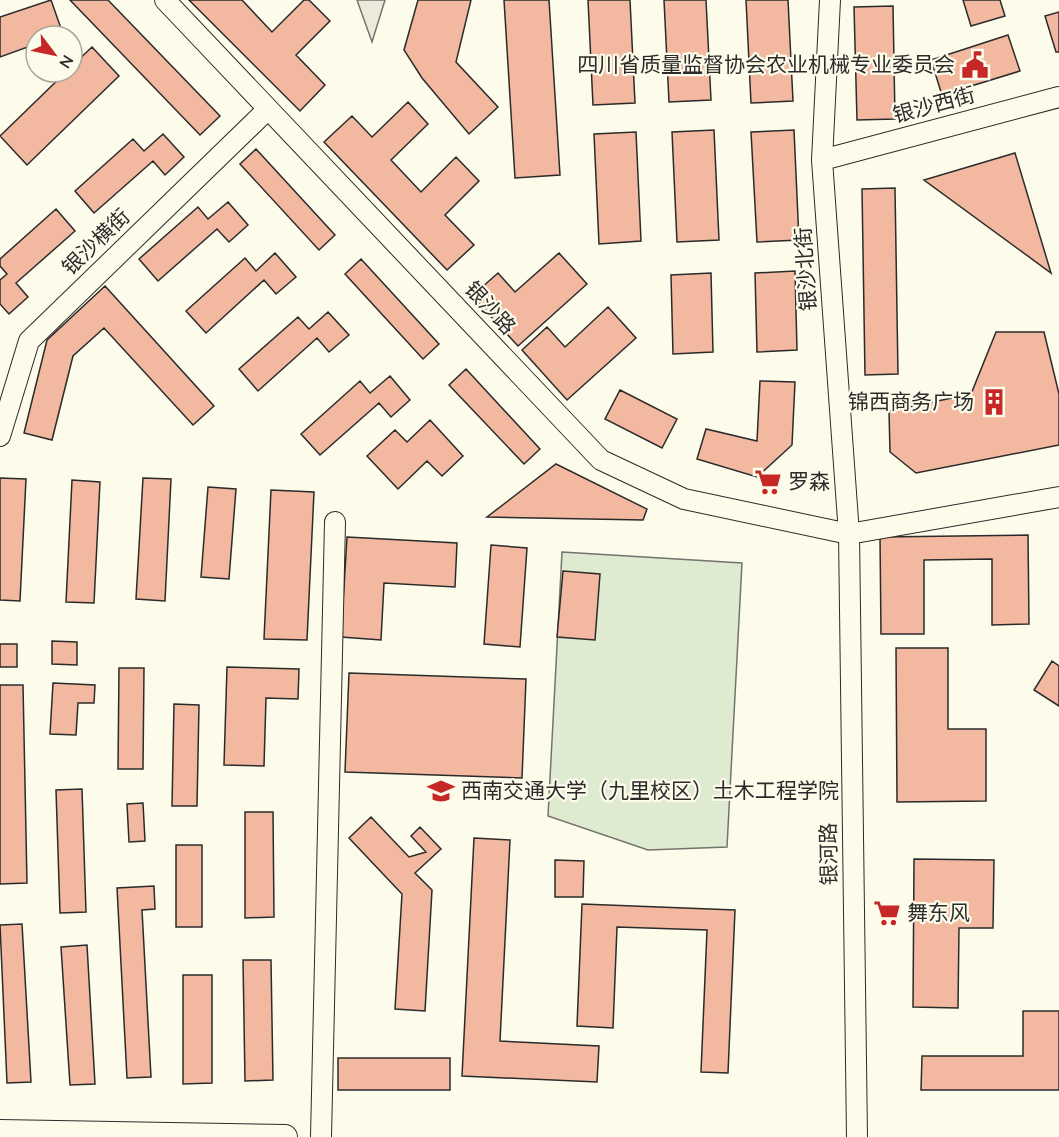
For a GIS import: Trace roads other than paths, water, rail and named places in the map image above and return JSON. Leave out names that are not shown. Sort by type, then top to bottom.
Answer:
[{"type":"main road","points":[[0,1132],[285,1137]]},
{"type":"street","name":"银沙路","points":[[165,0],[601,459],[684,499],[849,534]]},
{"type":"street","name":"银沙北街","points":[[830,0],[822,160],[849,534]]},
{"type":"street","name":"银沙西街","points":[[822,160],[1059,97]]},
{"type":"street","name":"银沙横街","points":[[0,436],[29,341],[268,109]]},
{"type":"street","points":[[849,534],[1059,497]]},
{"type":"street","points":[[321,1137],[335,522]]},
{"type":"street","name":"银河路","points":[[849,534],[857,1137]]},
{"type":"place","name":"四川省质量监督协会农业机械专业委员会","points":[[975,65]]},
{"type":"place","name":"锦西商务广场","points":[[994,402]]},
{"type":"place","name":"罗森","points":[[768,482]]},
{"type":"place","name":"西南交通大学（九里校区）土木工程学院","points":[[441,791]]},
{"type":"place","name":"舞东风","points":[[887,913]]}]
